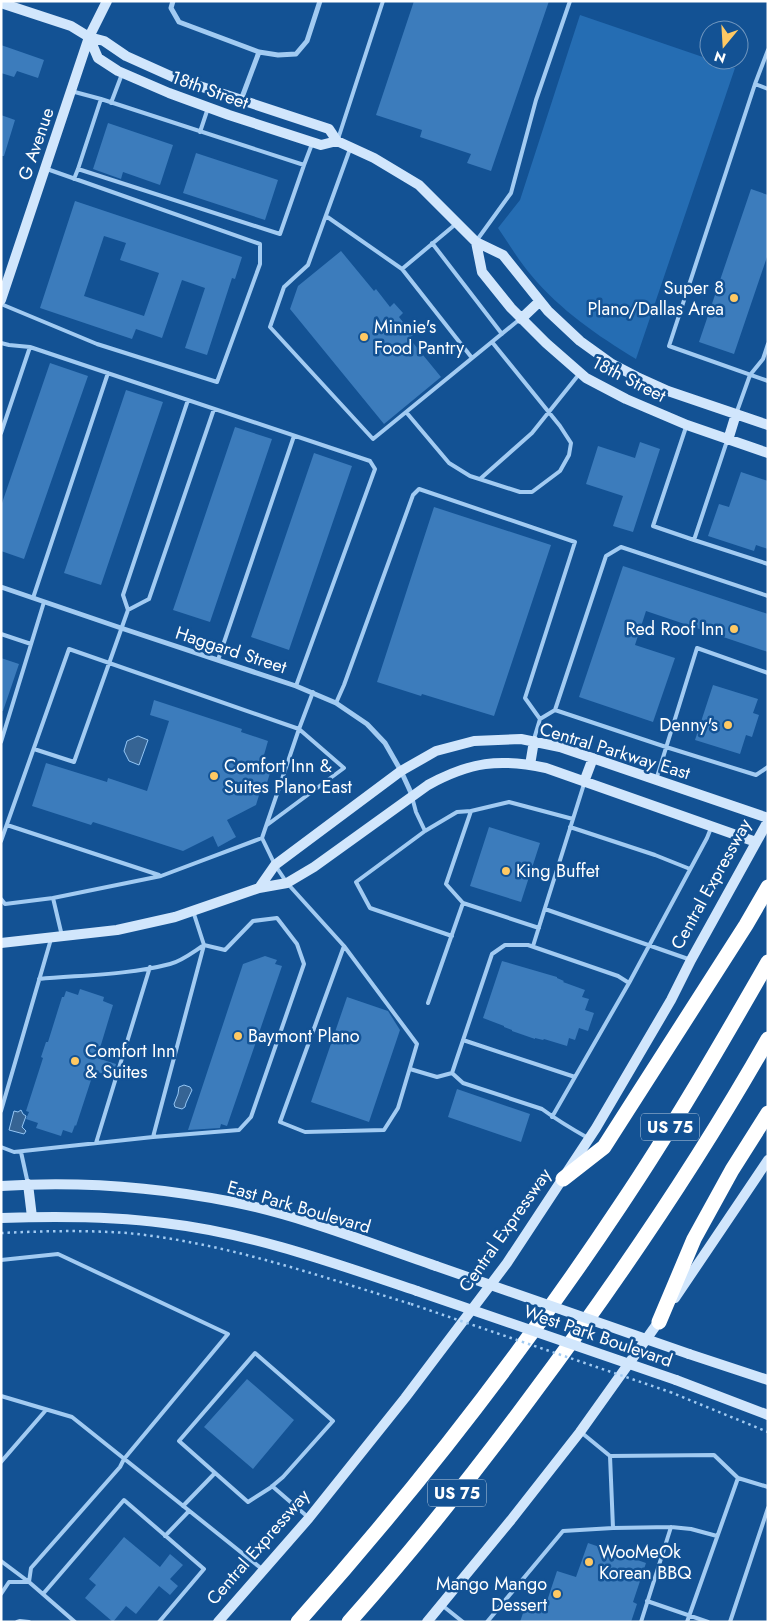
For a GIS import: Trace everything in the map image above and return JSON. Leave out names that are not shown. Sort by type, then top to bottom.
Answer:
[{"type":"highway","points":[[563,1179],[604,1146],[746,925],[768,887]]},
{"type":"highway","name":"US 75","points":[[298,1622],[342,1573],[405,1497],[499,1376],[553,1302],[621,1206],[706,1069],[768,962]]},
{"type":"highway","name":"US 75","points":[[350,1622],[462,1487],[559,1359],[674,1192],[768,1039]]},
{"type":"highway","points":[[658,1322],[694,1239],[732,1170],[768,1113]]},
{"type":"street","name":"G Avenue","points":[[1,300],[89,37],[107,1]]},
{"type":"street","points":[[174,1],[171,8],[179,22],[259,52],[278,55],[296,54],[307,40],[320,1]]},
{"type":"street","name":"18th Street","points":[[1,3],[70,26],[89,37],[104,41],[126,56],[175,78],[329,129],[337,141],[374,158],[419,185],[476,242],[502,255],[548,311],[580,341],[612,364],[668,391],[768,425]]},
{"type":"street","name":"18th Street","points":[[89,37],[98,58],[123,73],[169,94],[321,145],[337,141]]},
{"type":"street","points":[[241,100],[259,52]]},
{"type":"street","name":"18th Street","points":[[476,242],[482,272],[521,319],[586,378],[626,399],[687,425],[768,453]]},
{"type":"street","points":[[521,319],[540,301]]},
{"type":"street","points":[[728,440],[736,414]]},
{"type":"street","name":"Haggard Street","points":[[1,587],[296,686],[336,703],[367,724],[384,743],[401,771],[412,795]]},
{"type":"street","name":"Central Parkway East","points":[[259,888],[275,865],[401,771],[436,752],[474,740],[514,739],[560,747],[768,819]]},
{"type":"street","points":[[530,765],[534,741]]},
{"type":"street","points":[[584,782],[593,758]]},
{"type":"street","name":"Central Parkway East","points":[[1,943],[117,930],[175,917],[259,888],[287,883],[314,867],[412,795],[447,775],[484,764],[505,763],[546,768],[756,842]]},
{"type":"street","name":"Central Expressway","points":[[218,1622],[309,1518],[406,1398],[507,1263],[590,1139],[671,1000],[768,819]]},
{"type":"street","points":[[427,1622],[580,1432],[658,1322],[768,1160]]},
{"type":"street","points":[[1,1218],[32,1217],[28,1184]]},
{"type":"street","name":"East Park Boulevard","points":[[1,1186],[28,1184],[114,1186],[176,1192],[234,1202],[292,1218],[436,1266]]},
{"type":"street","name":"West Park Boulevard","points":[[32,1217],[108,1217],[166,1223],[220,1232],[280,1246],[676,1380],[768,1415]]},
{"type":"street","name":"West Park Boulevard","points":[[436,1266],[768,1380]]},
{"type":"lane","points":[[337,141],[384,1]]},
{"type":"lane","points":[[476,242],[511,193],[536,100],[570,1]]},
{"type":"lane","points":[[768,50],[755,84],[669,346],[768,381]]},
{"type":"lane","points":[[111,102],[123,73]]},
{"type":"lane","points":[[755,84],[768,89]]},
{"type":"lane","points":[[71,91],[111,102],[304,165]]},
{"type":"lane","points":[[74,179],[100,99]]},
{"type":"lane","points":[[200,132],[208,108]]},
{"type":"lane","points":[[78,168],[280,234],[312,142]]},
{"type":"lane","points":[[351,147],[308,265],[284,287],[270,327],[373,439],[521,319]]},
{"type":"lane","points":[[1,304],[97,344],[217,382],[260,264],[260,244],[44,168]]},
{"type":"lane","points":[[326,216],[402,269],[472,358]]},
{"type":"lane","points":[[402,269],[457,223]]},
{"type":"lane","points":[[432,243],[502,334]]},
{"type":"lane","points":[[406,412],[449,463],[470,476],[520,492],[532,492],[560,472],[569,455],[571,443],[550,413],[492,342]]},
{"type":"lane","points":[[1,343],[30,347],[370,461],[375,469],[296,686]]},
{"type":"lane","points":[[736,414],[750,375],[763,359],[768,344]]},
{"type":"lane","points":[[1,433],[30,347]]},
{"type":"lane","points":[[33,598],[108,373]]},
{"type":"lane","points":[[480,479],[532,433],[550,413],[580,373]]},
{"type":"lane","points":[[34,749],[74,762],[128,610],[123,595],[188,400]]},
{"type":"lane","points":[[128,610],[149,599],[214,409]]},
{"type":"lane","points":[[687,425],[653,526],[768,564]]},
{"type":"lane","points":[[218,660],[294,436]]},
{"type":"lane","points":[[694,540],[728,440]]},
{"type":"lane","points":[[336,703],[344,686],[413,494],[419,489],[575,542],[525,698],[540,719]]},
{"type":"lane","points":[[534,741],[540,719],[555,710],[606,556],[621,547],[768,596]]},
{"type":"lane","points":[[1,742],[44,602]]},
{"type":"lane","points":[[1,634],[31,644]]},
{"type":"lane","points":[[656,780],[698,648],[768,673]]},
{"type":"lane","points":[[1,841],[69,649],[300,729],[344,768],[267,825]]},
{"type":"lane","points":[[313,692],[262,838],[275,865],[287,883],[344,946],[416,1044],[398,1108],[384,1130],[305,1132],[280,1122],[344,946]]},
{"type":"lane","points":[[555,710],[756,775],[768,767]]},
{"type":"lane","points":[[533,946],[584,782]]},
{"type":"lane","points":[[412,795],[416,812],[426,831]]},
{"type":"lane","points":[[452,936],[370,908],[356,882],[426,831],[457,812],[471,811],[509,802],[573,820]]},
{"type":"lane","points":[[471,811],[446,884],[463,903],[538,928]]},
{"type":"lane","points":[[7,825],[161,876]]},
{"type":"lane","points":[[552,1117],[629,983],[707,838],[711,826]]},
{"type":"lane","points":[[570,827],[690,869]]},
{"type":"lane","points":[[1,899],[5,904],[53,898],[161,876],[262,838]]},
{"type":"lane","points":[[1,1110],[39,979],[56,937],[53,898]]},
{"type":"lane","points":[[428,1003],[463,903]]},
{"type":"lane","points":[[544,909],[691,960]]},
{"type":"lane","points":[[153,1137],[204,945],[194,911]]},
{"type":"lane","points":[[1,1147],[14,1152],[21,1152],[153,1137],[239,1130],[251,1117],[304,964],[297,944],[277,918],[253,921],[225,950],[204,945],[171,964],[131,971],[39,979]]},
{"type":"lane","points":[[452,1073],[492,954],[505,945],[533,946],[618,976],[629,983]]},
{"type":"lane","points":[[96,1143],[150,968]]},
{"type":"lane","points":[[463,1040],[575,1077]]},
{"type":"lane","points":[[410,1069],[437,1077],[452,1073]]},
{"type":"lane","points":[[452,1073],[463,1083],[542,1109],[590,1139]]},
{"type":"lane","points":[[21,1152],[28,1184]]},
{"type":"lane","points":[[1,1260],[58,1254],[228,1334],[124,1459],[120,1467],[31,1568],[29,1582]]},
{"type":"lane","points":[[255,1353],[333,1421],[283,1477],[248,1502],[215,1473],[180,1441],[255,1353]]},
{"type":"lane","points":[[1,1396],[72,1418],[264,1570]]},
{"type":"lane","points":[[1,1462],[46,1410]]},
{"type":"lane","points":[[580,1432],[610,1456],[714,1455],[738,1478],[768,1487]]},
{"type":"lane","points":[[610,1456],[613,1528]]},
{"type":"lane","points":[[183,1506],[215,1473]]},
{"type":"lane","points":[[688,1622],[738,1478]]},
{"type":"lane","points":[[272,1486],[309,1518]]},
{"type":"lane","points":[[43,1594],[124,1500],[204,1569],[159,1622]]},
{"type":"lane","points":[[730,1622],[768,1508]]},
{"type":"lane","points":[[165,1536],[190,1511]]},
{"type":"lane","points":[[487,1622],[563,1531],[671,1527],[691,1529],[717,1536]]},
{"type":"lane","points":[[641,1622],[671,1527]]},
{"type":"lane","points":[[1,1561],[29,1582],[75,1622]]},
{"type":"lane","points":[[1,1594],[10,1582],[29,1582]]},
{"type":"lane","points":[[647,1601],[708,1622]]},
{"type":"lane","points":[[442,1605],[463,1622]]},
{"type":"lane","points":[[17,1622],[29,1621]]},
{"type":"path","points":[[1,1233],[82,1231],[128,1234],[168,1239],[275,1263],[411,1304],[670,1392],[768,1432]]},
{"type":"shaded area","points":[[580,15],[699,56],[699,70],[734,70],[636,359],[594,332],[554,300],[518,258],[498,228],[520,200]]},
{"type":"shaded area","points":[[138,736],[148,740],[139,765],[129,761],[124,751],[127,741]]},
{"type":"shaded area","points":[[184,1085],[192,1090],[185,1107],[182,1109],[175,1107],[174,1104],[179,1087]]},
{"type":"shaded area","points":[[21,1110],[26,1116],[22,1127],[26,1131],[24,1134],[9,1130],[14,1111],[18,1112]]},
{"type":"building","points":[[414,1],[549,1],[491,171],[467,163],[471,154],[420,137],[422,130],[376,115]]},
{"type":"building","points":[[1,45],[44,60],[38,78],[17,71],[14,77],[1,73]]},
{"type":"building","points":[[1,115],[15,120],[4,156],[1,156]]},
{"type":"building","points":[[108,123],[173,145],[160,185],[123,172],[121,179],[93,169]]},
{"type":"building","points":[[196,153],[278,180],[265,220],[183,193]]},
{"type":"building","name":"Super 8 Plano/Dallas Area","points":[[751,189],[768,195],[768,254],[734,354],[699,342]]},
{"type":"building","points":[[75,201],[242,257],[235,279],[232,278],[207,355],[185,348],[205,288],[182,280],[162,338],[136,329],[132,339],[40,308]],"holes":[[[104,236],[126,243],[120,260],[159,273],[144,316],[84,296]]]},
{"type":"building","points":[[341,251],[374,291],[376,289],[390,307],[394,303],[403,313],[399,317],[413,335],[409,338],[441,377],[384,424],[290,309],[298,286]]},
{"type":"building","points":[[50,363],[88,376],[24,559],[1,551],[1,506]]},
{"type":"building","points":[[126,390],[163,402],[101,585],[64,573]]},
{"type":"building","points":[[235,427],[272,439],[210,622],[173,610]]},
{"type":"building","points":[[640,442],[660,449],[633,532],[613,526],[623,496],[586,484],[598,446],[635,458]]},
{"type":"building","points":[[314,453],[352,466],[289,650],[251,637]]},
{"type":"building","points":[[741,472],[768,481],[768,549],[756,545],[754,551],[708,536],[719,504],[729,507]]},
{"type":"building","points":[[434,507],[551,545],[494,716],[377,682]]},
{"type":"building","name":"Red Roof Inn","points":[[623,566],[768,614],[768,652],[646,611],[635,645],[675,658],[653,722],[579,697]]},
{"type":"building","points":[[1,658],[19,664],[3,711],[1,711]]},
{"type":"building","name":"Denny's","points":[[713,685],[758,699],[753,713],[759,715],[752,737],[746,735],[740,754],[695,740]]},
{"type":"building","name":"Comfort Inn & Suites Plano East","points":[[154,700],[242,729],[241,732],[268,741],[264,755],[271,770],[265,789],[260,792],[256,805],[227,820],[236,837],[218,847],[213,836],[183,851],[93,822],[91,825],[32,806],[46,763],[107,782],[108,778],[147,791],[169,721],[150,715]]},
{"type":"building","points":[[489,827],[540,843],[521,902],[470,886]]},
{"type":"building","name":"Baymont Plano","points":[[265,956],[277,960],[275,964],[282,966],[227,1126],[221,1124],[220,1128],[188,1130],[243,964]]},
{"type":"building","points":[[502,961],[557,977],[563,982],[585,990],[582,997],[589,999],[585,1010],[594,1013],[588,1031],[579,1028],[575,1040],[569,1038],[567,1046],[544,1039],[535,1039],[483,1018]]},
{"type":"building","name":"Comfort Inn & Suites","points":[[80,989],[104,997],[103,1001],[113,1005],[97,1058],[116,1064],[112,1077],[94,1071],[76,1126],[72,1133],[63,1130],[61,1136],[36,1128],[38,1123],[26,1119],[29,1112],[26,1111],[43,1058],[41,1057],[46,1042],[48,1042],[62,997],[64,997],[66,991],[78,995]]},
{"type":"building","points":[[347,997],[388,1011],[400,1030],[369,1122],[311,1102]]},
{"type":"building","points":[[457,1089],[530,1114],[521,1142],[448,1117]]},
{"type":"building","points":[[247,1379],[294,1420],[253,1469],[204,1427]]},
{"type":"building","points":[[124,1537],[160,1567],[170,1554],[183,1565],[170,1579],[178,1586],[170,1595],[159,1586],[136,1614],[126,1606],[113,1622],[85,1598],[96,1585],[89,1579]]},
{"type":"building","points":[[588,1543],[646,1563],[633,1602],[637,1604],[631,1622],[520,1622],[526,1604],[544,1610],[557,1571],[576,1577]]},
{"type":"place","name":"Super 8 Plano/Dallas Area","points":[[734,298]]},
{"type":"place","name":"Minnie's Food Pantry","points":[[364,337]]},
{"type":"place","name":"Red Roof Inn","points":[[734,629]]},
{"type":"place","name":"Denny's","points":[[728,725]]},
{"type":"place","name":"Comfort Inn & Suites Plano East","points":[[214,776]]},
{"type":"place","name":"King Buffet","points":[[506,871]]},
{"type":"place","name":"Baymont Plano","points":[[238,1036]]},
{"type":"place","name":"Comfort Inn & Suites","points":[[75,1061]]},
{"type":"place","name":"WooMeOk Korean BBQ","points":[[589,1562]]},
{"type":"place","name":"Mango Mango Dessert","points":[[557,1594]]}]
